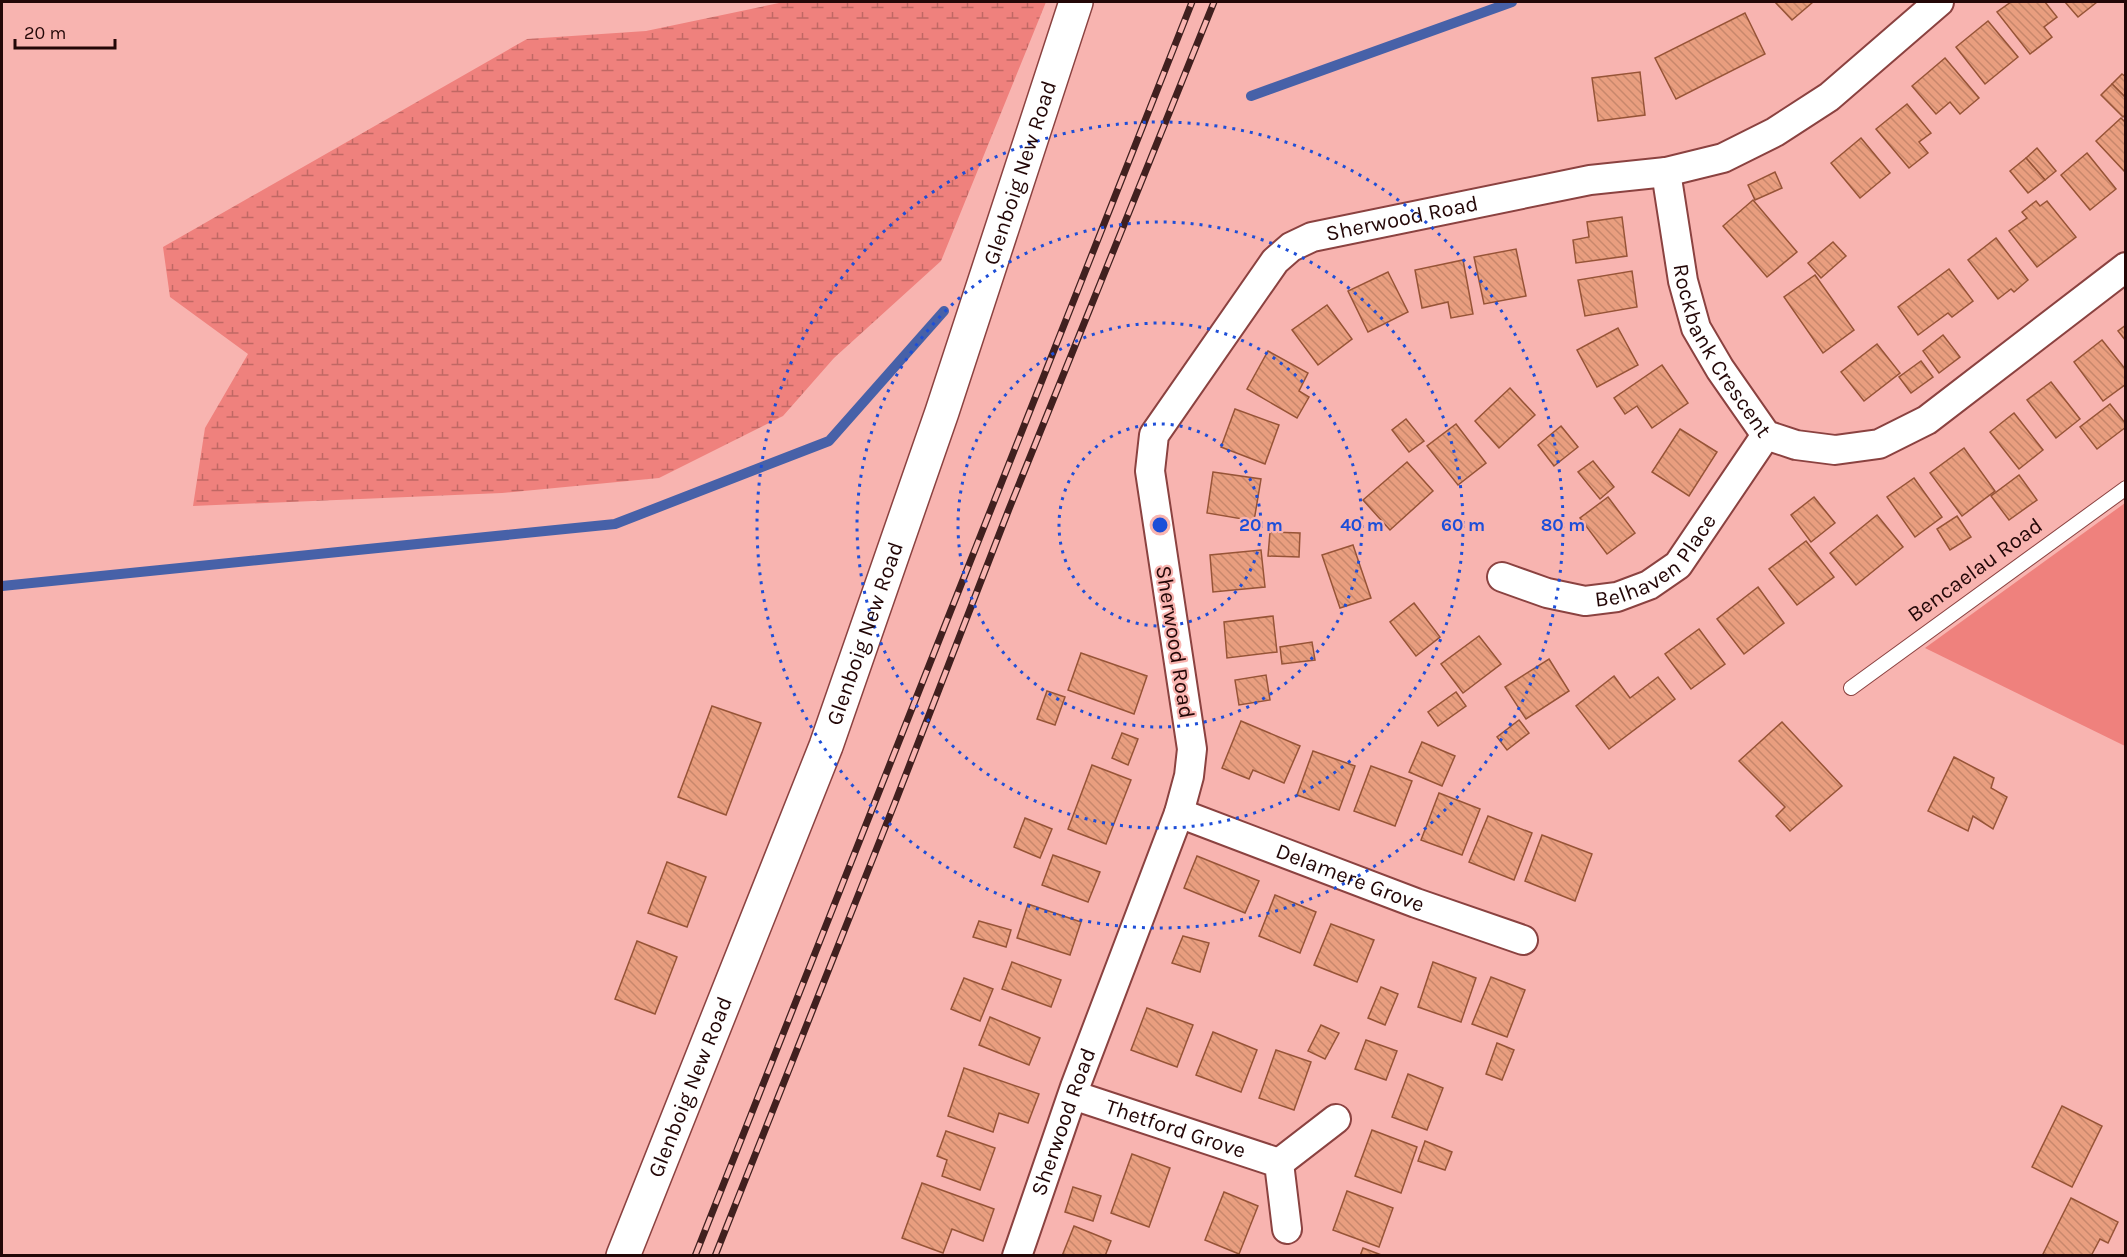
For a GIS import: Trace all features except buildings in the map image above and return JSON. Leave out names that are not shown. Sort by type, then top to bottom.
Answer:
[{"type":"street","name":"Glenboig New Road","points":[[623,1256],[826,746],[942,412],[1076,2]]},
{"type":"street","points":[[1666,172],[1723,159],[1775,132],[1829,97],[1939,2]]},
{"type":"street","name":"Rockbank Crescent","points":[[1666,172],[1683,281],[1696,328],[1720,369],[1766,435],[1796,445],[1835,450],[1879,444],[1927,420],[2126,267]]},
{"type":"street","name":"Sherwood Road","points":[[1017,1256],[1073,1095],[1179,813],[1189,776],[1192,749],[1150,471],[1154,435],[1275,261],[1292,247],[1312,237],[1590,180],[1666,172]]},
{"type":"street","name":"Belhaven Place","points":[[1502,577],[1547,593],[1585,601],[1617,597],[1649,585],[1678,565],[1766,435]]},
{"type":"street","name":"Delamere Grove","points":[[1179,813],[1416,903],[1523,940]]},
{"type":"street","name":"Thetford Grove","points":[[1073,1095],[1279,1163]]},
{"type":"street","points":[[1287,1229],[1279,1163],[1336,1119]]},
{"type":"lane","name":"Bencaelau Road","points":[[1851,688],[2126,488]]},
{"type":"green space","points":[[784,2],[1046,2],[941,261],[834,358],[783,416],[659,478],[502,493],[193,506],[205,428],[248,354],[170,297],[163,247],[527,39],[646,31]]},
{"type":"green space","points":[[2125,503],[2125,746],[1925,648]]},
{"type":"waterway","points":[[1251,96],[1512,2]]},
{"type":"waterway","points":[[2,586],[615,524],[829,441],[944,311]]},
{"type":"railway","points":[[695,1256],[1192,2]]},
{"type":"railway","points":[[715,1256],[1009,509],[1214,2]]}]
